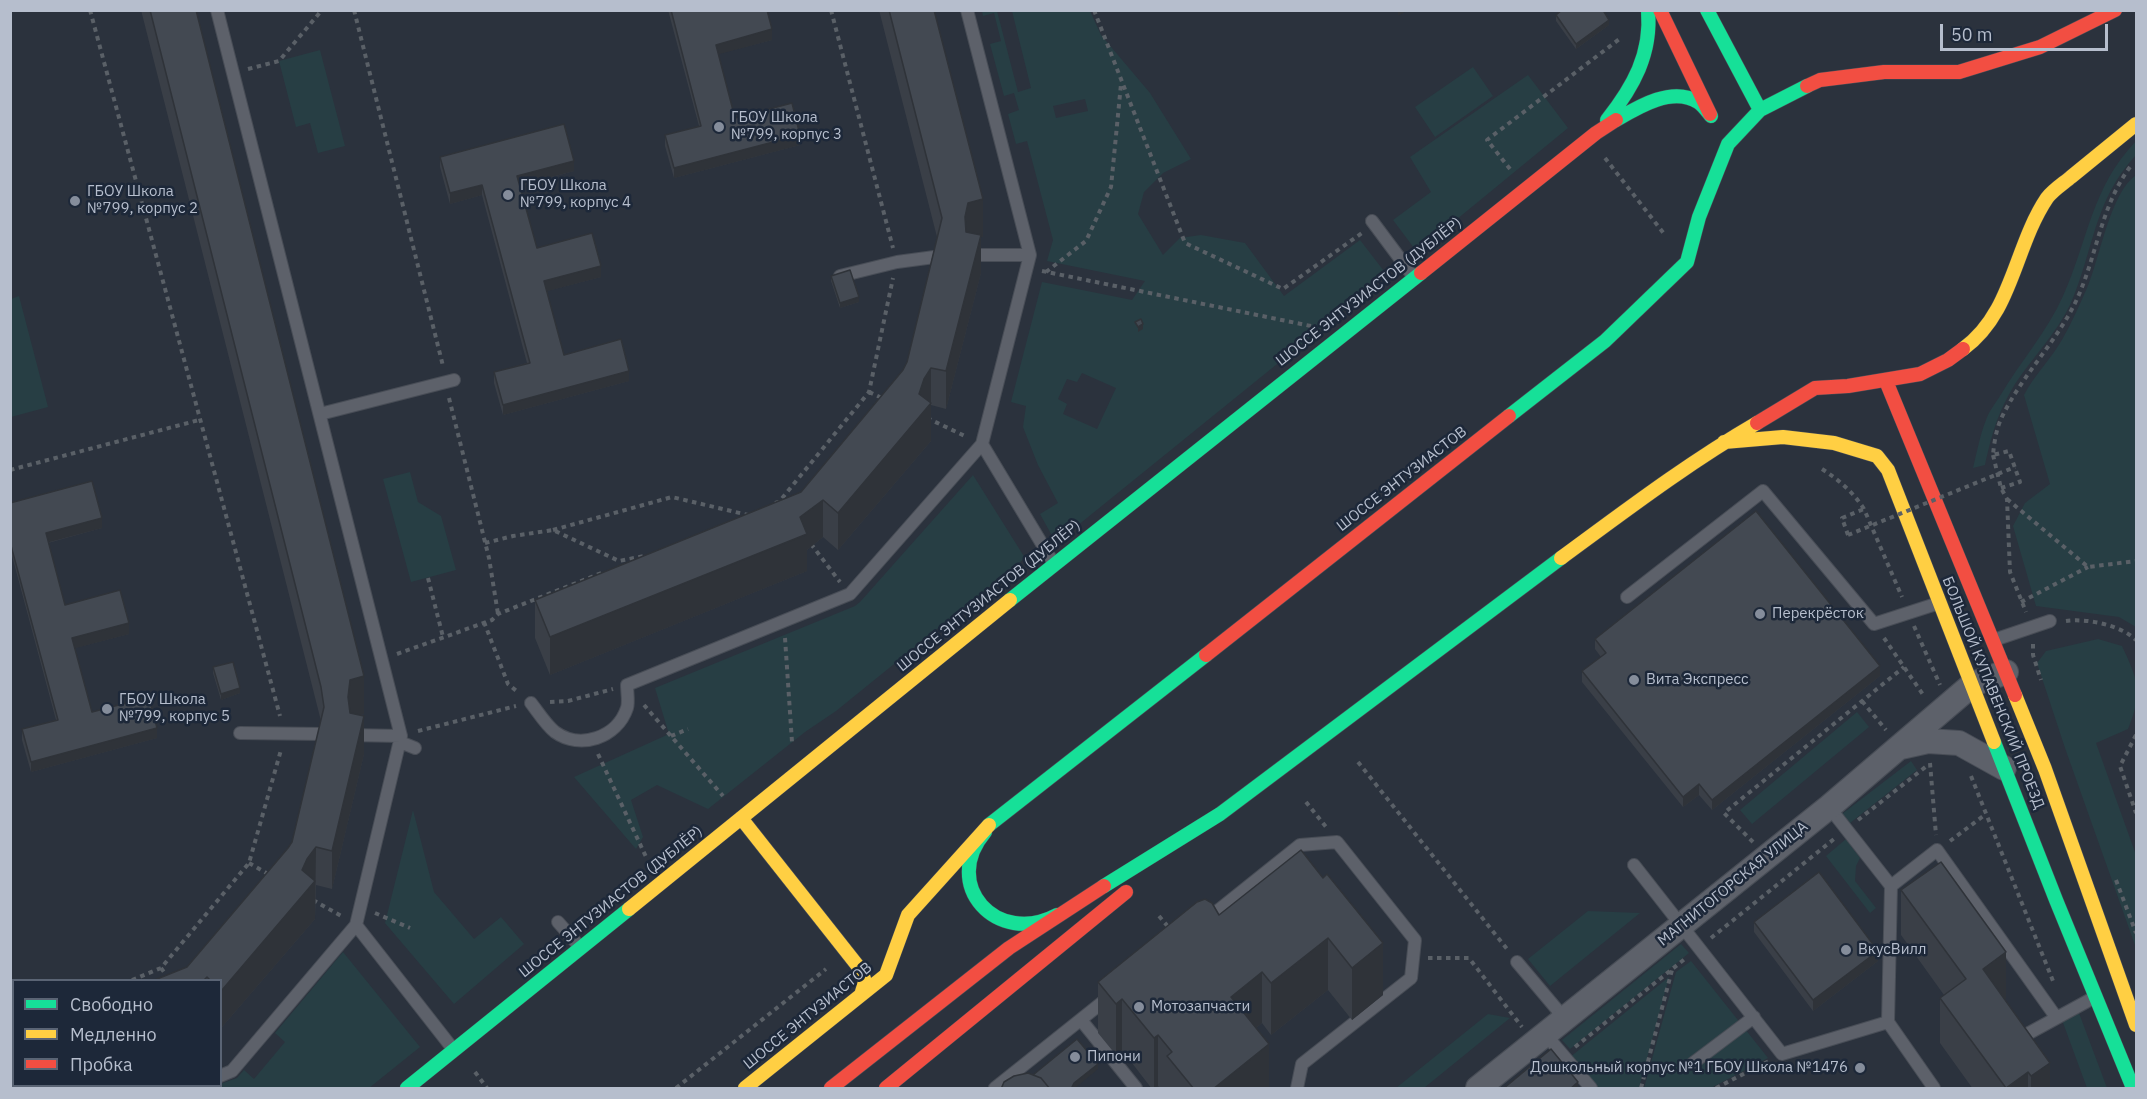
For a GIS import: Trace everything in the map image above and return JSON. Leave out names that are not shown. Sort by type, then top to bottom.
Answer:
[{"type":"main road","name":"ШОССЕ ЭНТУЗИАСТОВ (ДУБЛЁР)","points":[[1596,133],[1633,84],[1650,39],[1648,10]]},
{"type":"main road","points":[[1660,10],[1720,130]]},
{"type":"main road","points":[[1707,10],[1760,110]]},
{"type":"main road","name":"ШОССЕ ЭНТУЗИАСТОВ","points":[[745,1089],[886,975],[908,915],[991,823],[1605,341],[1688,262],[1720,130],[1820,80],[1884,72],[1959,72],[2040,47],[2115,10]]},
{"type":"main road","name":"ШОССЕ ЭНТУЗИАСТОВ (ДУБЛЁР)","points":[[407,1089],[1055,565],[1596,133],[1640,106],[1671,98],[1688,97],[1699,102],[1720,130]]},
{"type":"main road","points":[[886,1089],[1220,814],[1647,494],[1724,442],[1815,388],[1844,387],[1920,374],[1948,360],[1974,341],[1996,312],[2009,286],[2023,244],[2048,196],[2136,124]]},
{"type":"main road","name":"БОЛЬШОЙ КУПАВЕНСКИЙ ПРОЕЗД","points":[[1886,381],[2045,769],[2136,1025]]},
{"type":"main road","name":"БОЛЬШОЙ КУПАВЕНСКИЙ ПРОЕЗД","points":[[1724,442],[1783,437],[1834,442],[1877,456],[1888,470],[2004,768],[2133,1089]]},
{"type":"main road","points":[[991,823],[969,857],[970,884],[976,897],[995,916],[1021,925],[1048,921],[1220,814]]},
{"type":"main road","points":[[741,818],[861,970],[865,982],[861,995]]},
{"type":"main road","points":[[831,1089],[1009,948],[1059,914]]},
{"type":"main road","points":[[861,970],[873,975],[886,975]]},
{"type":"street","points":[[1894,741],[1973,684],[2006,672]]},
{"type":"street","name":"МАГНИТОГОРСКАЯ УЛИЦА","points":[[1478,1089],[1829,807],[1894,741],[1959,744],[2004,768]]},
{"type":"lane","points":[[217,10],[382,659],[400,739],[356,925],[232,1071],[222,1075]]},
{"type":"lane","points":[[531,703],[555,732],[579,741],[592,741],[603,736],[618,725],[627,707],[627,685],[850,594],[982,444],[1030,255],[967,10]]},
{"type":"lane","points":[[1373,223],[1414,277]]},
{"type":"lane","points":[[965,255],[1030,255]]},
{"type":"lane","points":[[840,276],[897,262],[942,256]]},
{"type":"lane","points":[[320,414],[448,381]]},
{"type":"lane","points":[[982,444],[1055,565]]},
{"type":"lane","points":[[1627,597],[1763,492],[1874,624],[1941,603]]},
{"type":"lane","points":[[1994,640],[2050,621]]},
{"type":"lane","points":[[240,733],[324,734]]},
{"type":"lane","points":[[348,735],[400,739],[415,748]]},
{"type":"lane","points":[[1829,807],[1891,886],[1888,1023],[1934,1089]]},
{"type":"lane","points":[[1179,942],[1300,845],[1337,842],[1415,940],[1411,978],[1302,1065],[1297,1089]]},
{"type":"lane","points":[[1891,886],[1937,850],[2061,1015]]},
{"type":"lane","points":[[1634,865],[1782,1054],[1888,1023]]},
{"type":"lane","points":[[558,922],[581,947]]},
{"type":"lane","points":[[356,925],[454,1050]]},
{"type":"lane","points":[[1517,962],[1565,1019]]},
{"type":"lane","points":[[995,1089],[1117,992]]},
{"type":"lane","points":[[2020,1038],[2097,996]]},
{"type":"lane","points":[[1693,1063],[1754,1017]]},
{"type":"lane","points":[[1081,1020],[1136,1089]]},
{"type":"lane","points":[[1545,1034],[1591,1089]]},
{"type":"path","points":[[90,10],[285,734],[249,863],[161,968],[136,979]]},
{"type":"path","points":[[233,73],[279,62],[322,10]]},
{"type":"path","points":[[354,10],[448,381],[485,543],[498,614]]},
{"type":"path","points":[[768,506],[778,502],[869,392],[897,262],[831,10]]},
{"type":"path","points":[[1094,10],[1185,243],[1283,290],[1373,223]]},
{"type":"path","points":[[1516,176],[1487,140],[1629,32]]},
{"type":"path","points":[[1046,272],[1086,241],[1111,187],[1121,83]]},
{"type":"path","points":[[1604,157],[1668,238]]},
{"type":"path","points":[[2088,567],[2007,499],[2001,489],[1993,455],[2000,421],[2023,382],[2051,344],[2077,298],[2105,214],[2119,183],[2136,161]]},
{"type":"path","points":[[1026,268],[1315,327]]},
{"type":"path","points":[[869,392],[886,400]]},
{"type":"path","points":[[924,417],[982,444]]},
{"type":"path","points":[[10,470],[199,420]]},
{"type":"path","points":[[1993,455],[2009,451],[2020,482],[2001,489]]},
{"type":"path","points":[[1864,509],[1842,518],[1848,535],[2015,467]]},
{"type":"path","points":[[1830,475],[1848,489],[1864,509],[1941,689]]},
{"type":"path","points":[[485,543],[553,530],[672,497],[748,515]]},
{"type":"path","points":[[2007,499],[2010,572],[2021,602],[2034,627],[2033,655],[2043,689]]},
{"type":"path","points":[[778,502],[786,511]]},
{"type":"path","points":[[738,519],[758,511]]},
{"type":"path","points":[[553,530],[619,561],[644,556]]},
{"type":"path","points":[[812,544],[850,594]]},
{"type":"path","points":[[382,659],[492,620],[498,614],[654,552]]},
{"type":"path","points":[[2021,602],[2088,567],[2136,561]]},
{"type":"path","points":[[428,578],[443,637]]},
{"type":"path","points":[[2050,621],[2079,619],[2100,623],[2131,634],[2136,640]]},
{"type":"path","points":[[784,621],[793,751]]},
{"type":"path","points":[[484,622],[508,684],[531,703]]},
{"type":"path","points":[[1874,624],[1928,702]]},
{"type":"path","points":[[1753,842],[1724,813],[1904,667]]},
{"type":"path","points":[[1862,701],[1894,741]]},
{"type":"path","points":[[400,739],[507,707],[531,703]]},
{"type":"path","points":[[671,736],[690,729]]},
{"type":"path","points":[[2136,735],[2120,766],[2136,813]]},
{"type":"path","points":[[592,741],[649,863]]},
{"type":"path","points":[[1564,1056],[1936,758]]},
{"type":"path","points":[[1358,762],[1517,962]]},
{"type":"path","points":[[1930,763],[1937,850]]},
{"type":"path","points":[[1970,774],[2061,1015]]},
{"type":"path","points":[[1306,802],[1337,842]]},
{"type":"path","points":[[1937,850],[1986,814]]},
{"type":"path","points":[[249,863],[278,880]]},
{"type":"path","points":[[2115,879],[2136,933]]},
{"type":"path","points":[[307,897],[356,925]]},
{"type":"path","points":[[360,907],[410,928]]},
{"type":"path","points":[[1159,916],[1179,942]]},
{"type":"path","points":[[676,1089],[847,952]]},
{"type":"path","points":[[1413,958],[1468,958],[1522,1027]]},
{"type":"path","points":[[161,968],[169,979]]},
{"type":"path","points":[[1641,1089],[1672,969]]},
{"type":"path","points":[[1716,1089],[1782,1054]]},
{"type":"path","points":[[475,1072],[487,1089]]},
{"type":"green space","points":[[982,11],[997,11],[1018,92],[1031,88],[1012,11],[1090,11],[1101,35],[1150,93],[1191,159],[1163,173],[1144,192],[1138,214],[1163,255],[1180,238],[1201,235],[1245,243],[1284,296],[1360,240],[1387,275],[1056,543],[1040,514],[1058,503],[1038,465],[1023,427],[1026,406],[1011,402],[1042,282],[1132,300],[1145,281],[1047,261],[1053,240],[1027,141],[1016,144],[1008,114],[1019,110],[1014,93],[1004,96],[990,44],[1001,41],[994,13],[983,16]],"holes":[[[1085,99],[1088,111],[1056,118],[1053,106]],[[1082,373],[1116,388],[1097,429],[1063,414],[1067,404],[1058,399],[1067,379],[1077,382]]]},
{"type":"green space","points":[[320,50],[345,146],[318,153],[310,123],[296,127],[279,61]]},
{"type":"green space","points":[[1473,67],[1493,96],[1435,137],[1415,107]]},
{"type":"green space","points":[[1528,75],[1568,128],[1417,252],[1393,220],[1431,192],[1410,157]]},
{"type":"green space","points":[[2136,141],[2136,155],[2122,172],[2103,208],[2070,305],[2058,326],[2009,394],[1996,423],[1985,465],[1973,468],[1989,414],[2057,309],[2100,196],[2109,177]]},
{"type":"green space","points":[[2136,175],[2136,627],[2119,617],[2036,606],[2013,526],[2025,503],[2050,484],[2024,395],[2070,326],[2092,275],[2112,211],[2127,184]]},
{"type":"green space","points":[[19,296],[48,407],[11,417],[11,299]]},
{"type":"green space","points":[[410,472],[418,502],[441,516],[456,570],[411,582],[383,479]]},
{"type":"green space","points":[[973,475],[1025,558],[836,711],[805,732],[708,809],[657,785],[631,800],[643,837],[636,849],[574,777],[669,734],[655,688],[855,606]]},
{"type":"green space","points":[[2098,639],[2122,646],[2132,668],[2137,687],[2136,706],[2128,729],[2096,743],[2136,855],[2136,948],[2037,663],[2046,651]]},
{"type":"green space","points":[[1857,712],[1869,727],[1752,824],[1740,810]]},
{"type":"green space","points":[[1911,761],[1917,770],[1850,823],[1842,814]]},
{"type":"green space","points":[[413,810],[434,892],[474,939],[501,917],[524,944],[454,1004],[385,923]]},
{"type":"green space","points":[[1846,839],[1860,858],[1856,866],[1855,881],[1876,908],[1870,913],[1826,856]]},
{"type":"green space","points":[[1588,911],[1640,913],[1550,986],[1528,959]]},
{"type":"green space","points":[[1681,944],[1689,953],[1570,1049],[1562,1040]]},
{"type":"green space","points":[[343,952],[420,1047],[369,1088],[209,1088],[222,1087],[222,1083],[237,1078],[244,1070],[254,1079],[285,1042],[275,1033]]},
{"type":"green space","points":[[1691,961],[1768,1058],[1711,1088],[1644,1088],[1676,972]]},
{"type":"green space","points":[[1669,977],[1639,1088],[1594,1088],[1569,1058]]},
{"type":"green space","points":[[2079,1013],[2107,1088],[2087,1088],[2062,1020]]},
{"type":"green space","points":[[1488,1014],[1510,1018],[1424,1088],[1396,1088]]},
{"type":"building","points":[[150,10],[196,10],[364,676],[350,680],[348,697],[350,713],[364,716],[332,851],[316,847],[302,870],[315,881],[222,990],[222,979],[207,977],[205,979],[157,979],[187,967],[292,842],[324,707],[321,687]]},
{"type":"building","points":[[671,10],[767,10],[772,29],[716,45],[735,118],[792,103],[800,135],[674,168],[665,135],[701,126]]},
{"type":"building","points":[[889,10],[934,10],[983,199],[968,203],[965,217],[966,232],[981,235],[946,371],[931,368],[919,394],[931,403],[838,513],[823,500],[800,517],[807,534],[550,637],[535,600],[801,492],[903,370],[907,362],[942,218]]},
{"type":"building","points":[[1562,10],[1603,10],[1609,20],[1576,44],[1556,15]]},
{"type":"building","points":[[564,124],[574,161],[517,176],[537,248],[592,233],[601,266],[544,281],[564,355],[621,339],[629,371],[503,405],[494,372],[530,363],[482,185],[450,193],[440,157]]},
{"type":"building","points":[[850,270],[859,297],[840,303],[831,276]]},
{"type":"building","points":[[1141,319],[1143,324],[1138,327],[1135,322]]},
{"type":"building","points":[[92,481],[102,518],[46,533],[65,605],[120,590],[129,623],[72,638],[92,712],[149,697],[157,728],[31,762],[22,729],[58,720],[10,542],[10,503]]},
{"type":"building","points":[[1756,511],[1880,666],[1712,800],[1699,784],[1683,797],[1582,671],[1606,653],[1595,639]]},
{"type":"building","points":[[233,662],[240,688],[221,694],[213,667]]},
{"type":"building","points":[[1301,850],[1323,878],[1327,874],[1383,943],[1352,968],[1328,938],[1271,983],[1262,972],[1231,997],[1269,1044],[1213,1089],[1194,1089],[1167,1056],[1172,1052],[1158,1035],[1154,1038],[1122,999],[1116,1004],[1098,982],[1197,902],[1205,899],[1212,903],[1219,915]]},
{"type":"building","points":[[1941,862],[2006,952],[1983,969],[2050,1063],[2031,1076],[2028,1072],[2006,1088],[1940,998],[1966,979],[1901,890]]},
{"type":"building","points":[[1819,872],[1878,951],[1813,1000],[1754,922]]},
{"type":"building","points":[[10,1036],[12,1036],[12,1080],[10,1080]]},
{"type":"building","name":"Пипони","points":[[1077,1039],[1098,1064],[1074,1083],[1071,1089],[1050,1089],[1041,1078],[1033,1075]]},
{"type":"building","points":[[1551,1049],[1578,1082],[1570,1089],[1503,1089]]},
{"type":"building","points":[[1028,1073],[1041,1078],[1050,1089],[1001,1089],[1004,1082],[1014,1076]]},
{"type":"traffic: fast","points":[[1607,120],[1625,95],[1639,69],[1647,41],[1648,10]]},
{"type":"traffic: fast","points":[[1707,10],[1760,110]]},
{"type":"traffic: fast","points":[[1509,416],[1605,341],[1687,262],[1699,217],[1728,144],[1760,110],[1807,86]]},
{"type":"traffic: fast","points":[[1616,120],[1655,100],[1677,96],[1698,102],[1711,116]]},
{"type":"traffic: fast","points":[[1010,600],[1421,273]]},
{"type":"traffic: fast","points":[[1104,886],[1220,814],[1561,558]]},
{"type":"traffic: fast","points":[[989,825],[1206,655]]},
{"type":"traffic: fast","points":[[1994,742],[2133,1088]]},
{"type":"traffic: fast","points":[[985,832],[973,852],[969,872],[972,890],[982,905],[996,917],[1014,923],[1035,923],[1057,915]]},
{"type":"traffic: fast","points":[[407,1088],[629,909]]},
{"type":"traffic: slow","points":[[1963,349],[1980,334],[1993,317],[2036,217],[2047,198],[2055,189],[2136,124]]},
{"type":"traffic: slow","points":[[1561,558],[1682,471],[1757,423]]},
{"type":"traffic: slow","points":[[1724,442],[1783,437],[1834,443],[1877,456],[1888,470],[1994,742]]},
{"type":"traffic: slow","points":[[629,909],[1010,600]]},
{"type":"traffic: slow","points":[[2015,695],[2045,769],[2136,1025]]},
{"type":"traffic: slow","points":[[741,818],[861,970],[865,982],[861,995]]},
{"type":"traffic: slow","points":[[745,1088],[886,975],[908,915],[989,825]]},
{"type":"traffic: jam","points":[[1660,10],[1710,114]]},
{"type":"traffic: jam","points":[[1807,86],[1820,80],[1884,72],[1959,72],[2040,47],[2115,10]]},
{"type":"traffic: jam","points":[[1421,273],[1596,133],[1616,120]]},
{"type":"traffic: jam","points":[[1757,423],[1815,388],[1848,386],[1920,374],[1948,360],[1963,349]]},
{"type":"traffic: jam","points":[[1886,381],[2015,695]]},
{"type":"traffic: jam","points":[[1206,655],[1509,416]]},
{"type":"traffic: jam","points":[[831,1088],[1009,948],[1104,886]]},
{"type":"traffic: jam","points":[[886,1088],[1126,892]]},
{"type":"place","name":"ГБОУ Школа №799, корпус 3","points":[[719,127]]},
{"type":"place","name":"ГБОУ Школа №799, корпус 4","points":[[508,195]]},
{"type":"place","name":"ГБОУ Школа №799, корпус 2","points":[[75,201]]},
{"type":"place","name":"Перекрёсток","points":[[1760,614]]},
{"type":"place","name":"Вита Экспресс","points":[[1634,680]]},
{"type":"place","name":"ГБОУ Школа №799, корпус 5","points":[[107,709]]},
{"type":"place","name":"ВкусВилл","points":[[1846,950]]},
{"type":"place","name":"Мотозапчасти","points":[[1139,1007]]},
{"type":"place","name":"Пипони","points":[[1075,1057]]},
{"type":"place","name":"Дошкольный корпус №1 ГБОУ Школа №1476","points":[[1860,1068]]}]
